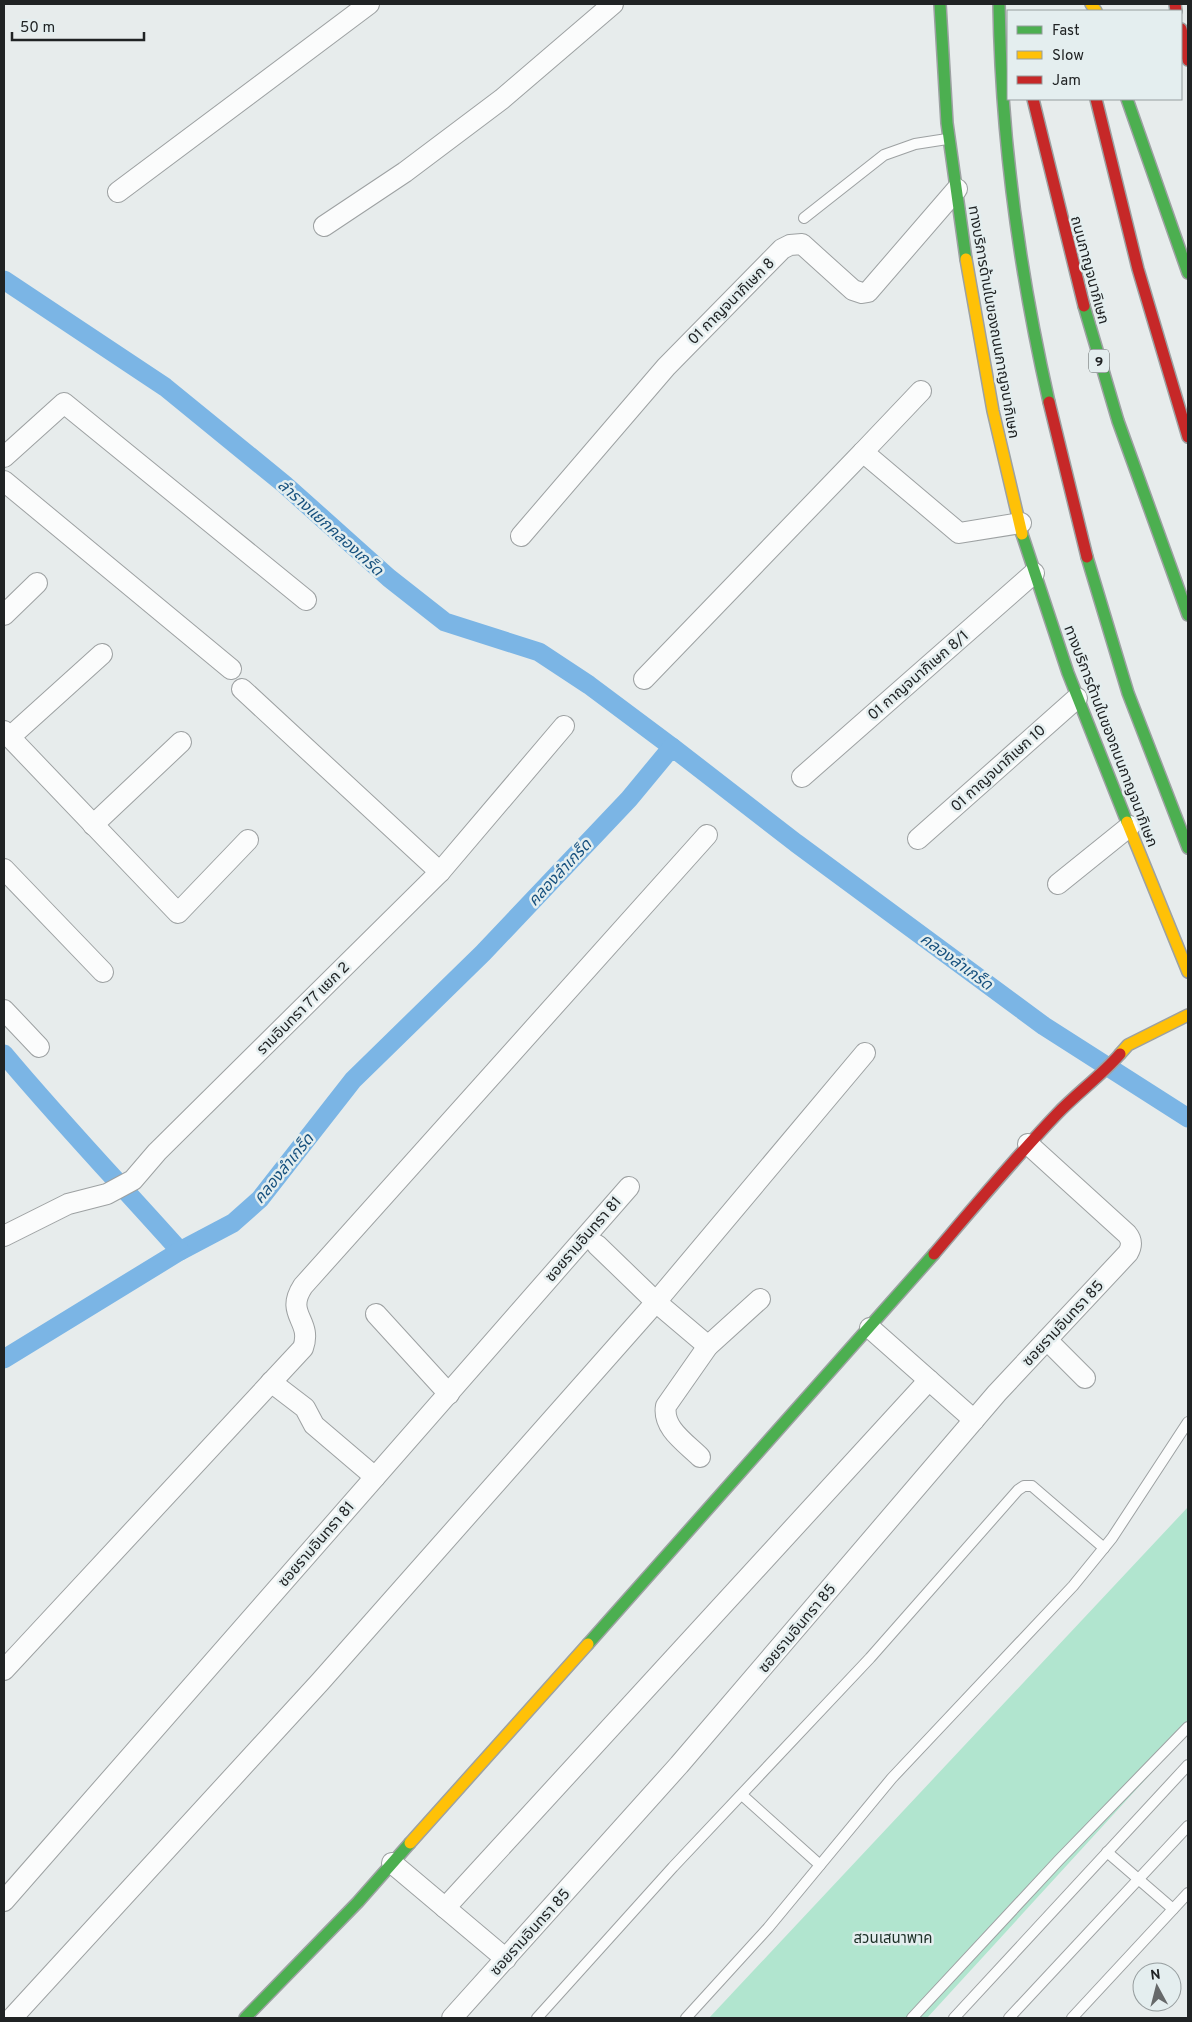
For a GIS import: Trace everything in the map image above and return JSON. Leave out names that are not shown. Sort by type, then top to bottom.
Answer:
[{"type":"main road","name":"ทางบริการด้านในของถนนกาญจนาภิเษก","points":[[940,4],[949,138],[957,189],[961,234],[991,407],[1020,523],[1034,573],[1077,698],[1188,972]]},
{"type":"main road","points":[[999,4],[1002,119],[1012,209],[1044,379],[1092,579],[1128,693],[1188,848]]},
{"type":"main road","points":[[1182,33],[1188,60]]},
{"type":"main road","name":"ถนนกาญจนาภิเษก","points":[[1033,100],[1060,220],[1098,356],[1134,466],[1188,616]]},
{"type":"main road","points":[[1096,100],[1120,208],[1157,342],[1188,437]]},
{"type":"main road","points":[[1126,100],[1188,272]]},
{"type":"main road","points":[[245,2018],[358,1902],[870,1328],[1028,1144],[1074,1097],[1105,1071],[1128,1045],[1188,1015]]},
{"type":"street","points":[[118,192],[369,4]]},
{"type":"street","points":[[324,226],[406,172],[502,99],[613,4]]},
{"type":"street","name":"01 กาญจนาภิเษก 8","points":[[521,536],[666,367],[782,250],[790,245],[802,244],[853,290],[862,293],[868,292],[957,189]]},
{"type":"street","points":[[644,679],[921,391]]},
{"type":"street","points":[[4,457],[64,403],[306,600]]},
{"type":"street","points":[[863,452],[959,533],[1020,523]]},
{"type":"street","points":[[4,481],[231,669]]},
{"type":"street","name":"01 กาญจนาภิเษก 8/1","points":[[802,777],[1034,573]]},
{"type":"street","points":[[4,615],[37,583]]},
{"type":"street","points":[[102,654],[7,734],[178,913],[248,840]]},
{"type":"street","points":[[242,689],[440,872]]},
{"type":"street","name":"01 กาญจนาภิเษก 10","points":[[918,839],[1077,698]]},
{"type":"street","name":"รามอินทรา 77 แยก 2","points":[[4,1236],[68,1204],[107,1194],[132,1180],[157,1152],[440,872],[564,726]]},
{"type":"street","points":[[93,825],[181,742]]},
{"type":"street","points":[[1058,884],[1130,826]]},
{"type":"street","points":[[4,1670],[303,1348],[306,1331],[295,1308],[296,1297],[303,1286],[707,835]]},
{"type":"street","points":[[4,869],[103,972]]},
{"type":"street","points":[[4,1010],[39,1047]]},
{"type":"street","points":[[12,2018],[313,1690],[656,1302],[865,1053]]},
{"type":"street","name":"ซอยรามอินทรา 85","points":[[452,2018],[679,1765],[974,1420],[1128,1253],[1131,1248],[1130,1238],[1127,1234],[1028,1144]]},
{"type":"street","name":"ซอยรามอินทรา 81","points":[[4,1901],[629,1187]]},
{"type":"street","points":[[597,1245],[656,1302],[708,1346]]},
{"type":"street","points":[[700,1457],[668,1425],[664,1414],[666,1406],[673,1393],[708,1346],[760,1299]]},
{"type":"street","points":[[376,1314],[449,1394]]},
{"type":"street","points":[[870,1328],[974,1420]]},
{"type":"street","points":[[1048,1340],[1086,1378]]},
{"type":"street","points":[[445,1908],[929,1380]]},
{"type":"street","points":[[271,1382],[305,1408],[314,1425],[375,1477]]},
{"type":"street","points":[[392,1863],[506,1959]]},
{"type":"lane","points":[[804,218],[884,155],[915,144],[949,138]]},
{"type":"lane","points":[[686,2018],[768,1928],[892,1778],[1041,1622],[1104,1548],[1188,1422]]},
{"type":"lane","points":[[537,2018],[870,1658],[1024,1486],[1032,1486],[1104,1548]]},
{"type":"lane","points":[[912,2018],[1059,1860],[1188,1727]]},
{"type":"lane","points":[[954,2018],[1188,1765]]},
{"type":"lane","points":[[742,1795],[820,1865]]},
{"type":"lane","points":[[1009,2018],[1188,1826]]},
{"type":"lane","points":[[1107,1852],[1173,1910]]},
{"type":"lane","points":[[1072,2018],[1188,1893]]},
{"type":"green space","name":"สวนเสนาพาค","points":[[1188,1507],[1188,1733],[927,2018],[709,2018]]},
{"type":"waterway","name":"ลำรางแยกคลองเกร็ด","points":[[4,280],[165,387],[284,484],[389,578],[445,622],[539,652],[589,685],[672,747]]},
{"type":"waterway","name":"คลองลำเกร็ด","points":[[4,1054],[180,1251],[233,1223],[260,1199],[353,1080],[483,953],[629,799],[672,747],[796,843],[1044,1026],[1188,1118]]},
{"type":"waterway","points":[[4,1359],[180,1251]]},
{"type":"traffic: fast","points":[[940,4],[947,123],[966,259]]},
{"type":"traffic: fast","points":[[999,4],[1003,104],[1014,204],[1029,303],[1049,402]]},
{"type":"traffic: fast","points":[[1127,100],[1188,273]]},
{"type":"traffic: fast","points":[[1084,306],[1118,421],[1188,615]]},
{"type":"traffic: fast","points":[[1022,534],[1068,673],[1127,822]]},
{"type":"traffic: fast","points":[[1087,557],[1128,693],[1188,848]]},
{"type":"traffic: fast","points":[[588,1644],[934,1254]]},
{"type":"traffic: fast","points":[[245,2018],[358,1902],[410,1843]]},
{"type":"traffic: slow","points":[[1091,4],[1095,10]]},
{"type":"traffic: slow","points":[[966,259],[993,411],[1022,534]]},
{"type":"traffic: slow","points":[[1127,822],[1188,972]]},
{"type":"traffic: slow","points":[[1120,1054],[1128,1045],[1188,1015]]},
{"type":"traffic: slow","points":[[410,1843],[588,1644]]},
{"type":"traffic: jam","points":[[1175,4],[1176,10]]},
{"type":"traffic: jam","points":[[1182,33],[1188,60]]},
{"type":"traffic: jam","points":[[1033,100],[1084,306]]},
{"type":"traffic: jam","points":[[1096,100],[1138,269],[1188,437]]},
{"type":"traffic: jam","points":[[1049,402],[1087,557]]},
{"type":"traffic: jam","points":[[934,1254],[1041,1131],[1120,1054]]}]
